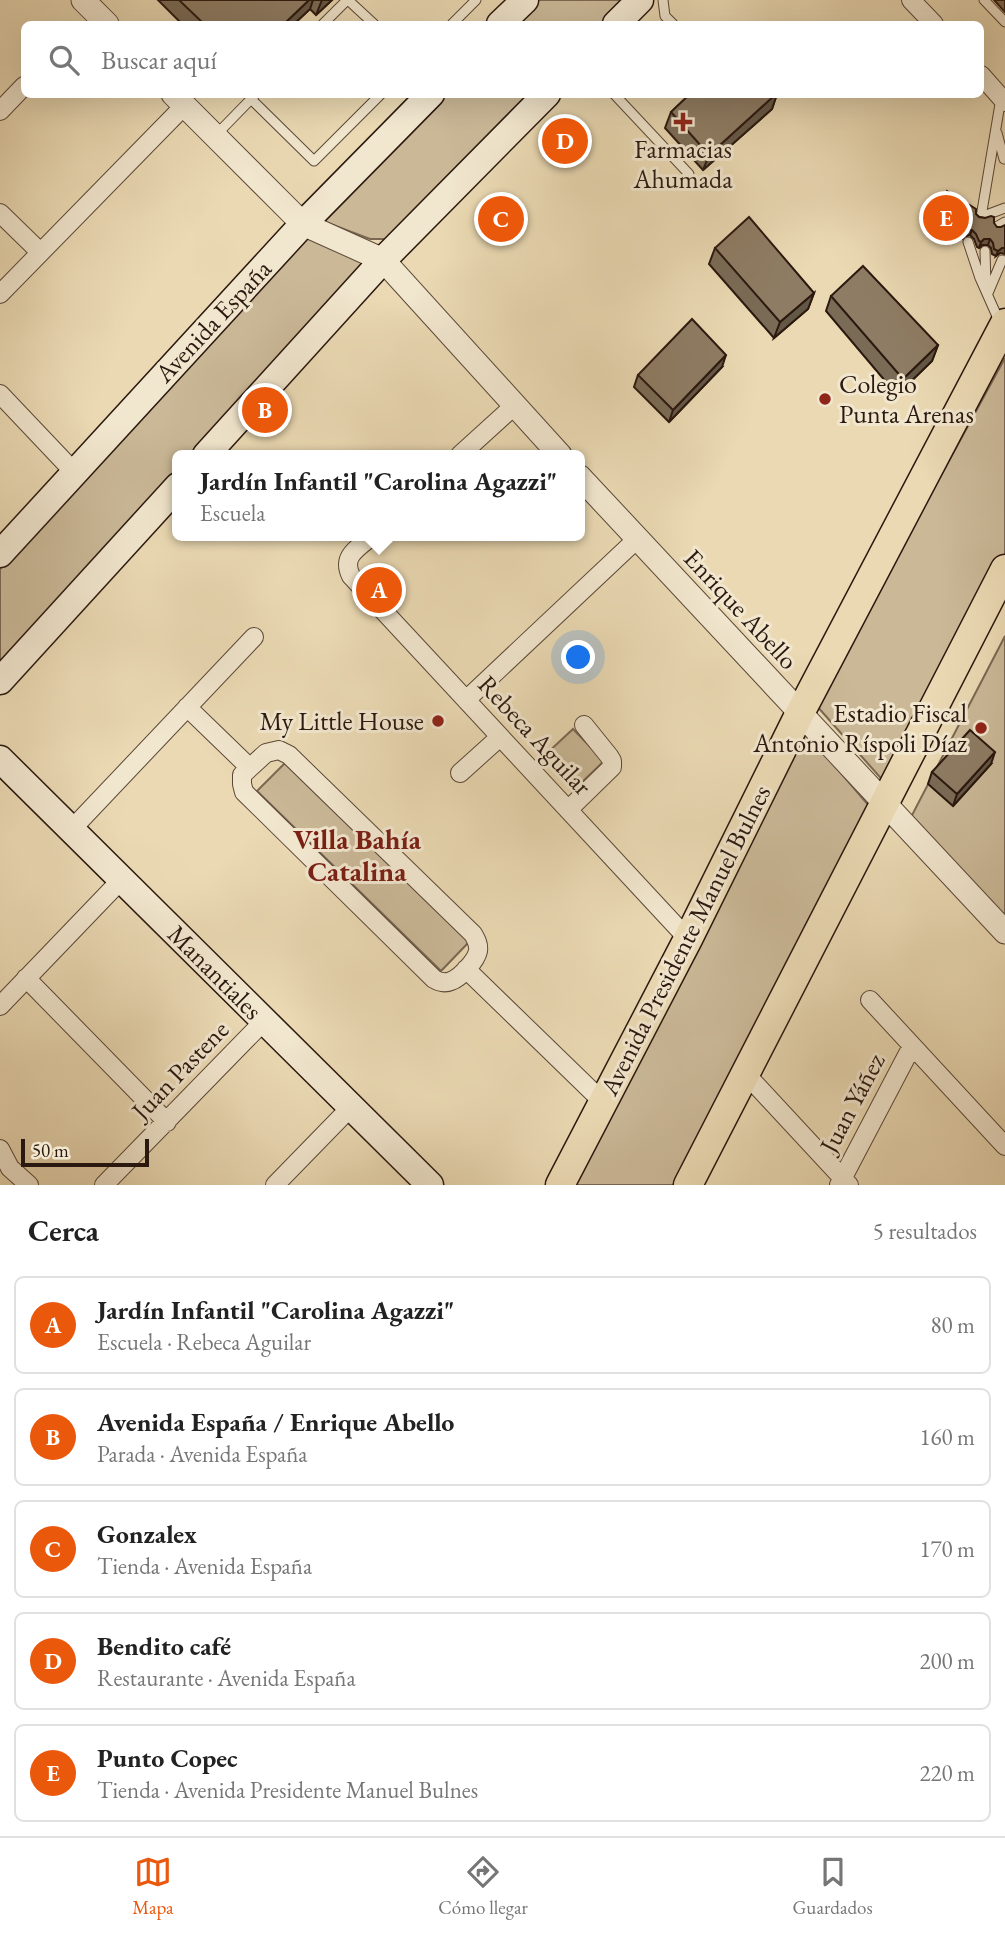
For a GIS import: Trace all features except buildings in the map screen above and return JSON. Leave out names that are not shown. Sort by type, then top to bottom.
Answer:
[{"type":"main road","points":[[503,21],[525,0]]},
{"type":"main road","points":[[619,21],[640,0]]},
{"type":"main road","name":"Avenida España","points":[[0,554],[303,224],[427,98]]},
{"type":"main road","points":[[211,450],[383,260],[543,98]]},
{"type":"main road","name":"Avenida Presidente Manuel Bulnes","points":[[560,1185],[688,939],[800,713],[1004,326]]},
{"type":"main road","points":[[0,681],[172,493]]},
{"type":"main road","points":[[688,1185],[1005,569]]},
{"type":"main road","name":"Manantiales","points":[[0,759],[430,1185]]},
{"type":"street","points":[[911,0],[931,21]]},
{"type":"street","points":[[984,78],[1003,100]]},
{"type":"street","points":[[0,111],[21,89]]},
{"type":"street","points":[[0,294],[179,100],[303,224],[383,260],[555,450]]},
{"type":"street","points":[[0,213],[40,252]]},
{"type":"street","points":[[0,394],[74,472]]},
{"type":"street","points":[[465,450],[514,405]]},
{"type":"street","name":"Enrique Abello","points":[[585,482],[1005,932]]},
{"type":"street","points":[[466,700],[637,539]]},
{"type":"street","name":"Rebeca Aguilar","points":[[366,541],[352,553],[347,565],[351,576],[688,939]]},
{"type":"street","points":[[71,830],[254,637]]},
{"type":"street","points":[[187,707],[249,767]]},
{"type":"street","points":[[568,810],[612,767],[609,756],[584,725]]},
{"type":"street","points":[[460,773],[500,737]]},
{"type":"street","points":[[279,750],[289,755],[473,934],[477,943],[477,954],[466,969],[449,982],[443,983],[434,979],[248,796],[243,788],[242,775],[249,767],[270,751],[279,750]]},
{"type":"street","points":[[0,1006],[121,880]]},
{"type":"street","points":[[466,969],[603,1102]]},
{"type":"street","points":[[26,978],[167,1122]]},
{"type":"street","points":[[870,1000],[1005,1146]]},
{"type":"street","name":"Juan Pastene","points":[[104,1185],[264,1021]]},
{"type":"street","name":"Juan Yáñez","points":[[844,1183],[912,1046]]},
{"type":"street","points":[[745,1073],[844,1183]]},
{"type":"street","points":[[275,1185],[351,1107]]},
{"type":"street","points":[[0,1149],[5,1173],[29,1185]]},
{"type":"lane","points":[[326,21],[347,0],[371,21]]},
{"type":"lane","points":[[455,21],[476,0]]},
{"type":"lane","points":[[663,0],[665,16],[670,21]]},
{"type":"lane","points":[[984,0],[1005,22]]},
{"type":"lane","points":[[215,136],[252,98]]},
{"type":"lane","points":[[254,98],[314,161],[377,98]]},
{"type":"lane","points":[[618,98],[689,174]]},
{"type":"lane","points":[[1003,100],[995,128],[981,217],[1005,208]]},
{"type":"lane","points":[[995,128],[1005,138]]},
{"type":"lane","points":[[995,128],[1004,159]]},
{"type":"lane","points":[[968,242],[987,295],[1004,326]]},
{"type":"lane","points":[[985,251],[987,295]]},
{"type":"lane","points":[[987,295],[1002,260]]},
{"type":"shaded area","points":[[535,0],[625,0],[604,21],[513,21]]},
{"type":"shaded area","points":[[438,98],[528,98],[387,239],[370,239],[325,222],[323,213]]},
{"type":"shaded area","points":[[304,234],[363,263],[195,450],[172,450],[172,475],[0,665],[0,569]]},
{"type":"shaded area","points":[[1005,358],[1005,561],[886,784],[816,705]]},
{"type":"shaded area","name":"Estadio Fiscal Antonio Ríspoli Díaz","points":[[1005,636],[1005,918],[910,819]]},
{"type":"shaded area","points":[[573,729],[604,761],[576,788],[545,755]]},
{"type":"shaded area","points":[[804,730],[870,807],[673,1185],[572,1185]]},
{"type":"shaded area","points":[[285,763],[469,942],[441,971],[257,791]]},
{"type":"place","name":"Farmacias Ahumada","points":[[683,122]]},
{"type":"place","name":"Bendito café","points":[[565,141]]},
{"type":"place","name":"Punto Copec","points":[[946,218]]},
{"type":"place","name":"Gonzalex","points":[[501,219]]},
{"type":"place","name":"Colegio Punta Arenas","points":[[825,399]]},
{"type":"place","name":"Avenida España / Enrique Abello","points":[[265,410]]},
{"type":"place","name":"Jardín Infantil \"Carolina Agazzi\"","points":[[379,590]]},
{"type":"place","name":"My Little House","points":[[438,721]]},
{"type":"place","name":"Estadio Fiscal Antonio Ríspoli Díaz","points":[[981,728]]},
{"type":"district","name":"Villa Bahía Catalina","points":[[357,855]]}]
